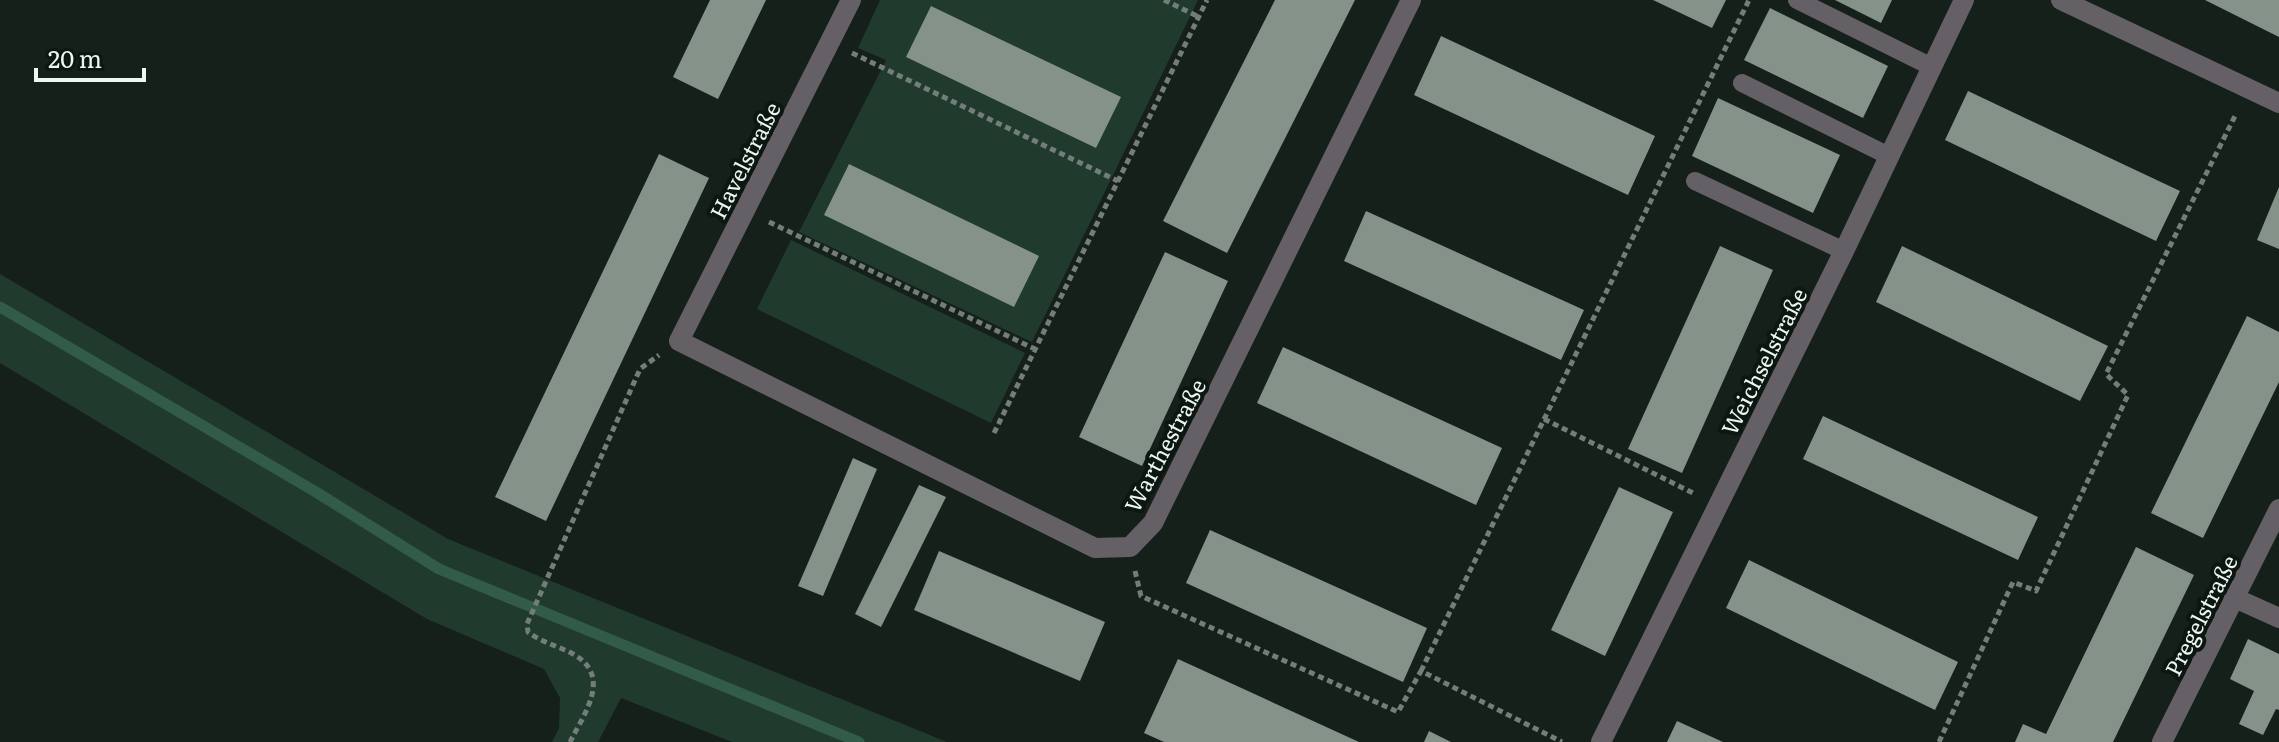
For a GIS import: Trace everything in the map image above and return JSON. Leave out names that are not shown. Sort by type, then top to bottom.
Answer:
[{"type":"street","name":"Havelstraße","points":[[679,341],[851,0]]},
{"type":"street","name":"Warthestraße","points":[[679,341],[1095,548],[1130,547],[1153,523],[1411,0]]},
{"type":"street","name":"Weichselstraße","points":[[1601,742],[1844,251],[1964,0]]},
{"type":"street","points":[[2061,0],[2279,103]]},
{"type":"street","name":"Pregelstraße","points":[[2162,742],[2237,599],[2279,509]]},
{"type":"street","points":[[2237,599],[2279,618]]},
{"type":"lane","points":[[1797,0],[1932,67]]},
{"type":"lane","points":[[1742,83],[1889,156]]},
{"type":"lane","points":[[1695,181],[1844,251]]},
{"type":"path","points":[[1164,0],[1199,17]]},
{"type":"path","points":[[994,433],[1207,0]]},
{"type":"path","points":[[1130,547],[1141,596],[1398,712],[1421,671],[1749,0]]},
{"type":"path","points":[[830,42],[1118,181]]},
{"type":"path","points":[[1939,742],[2013,582],[2036,591],[2128,395],[2106,374],[2249,89]]},
{"type":"path","points":[[746,210],[1035,349]]},
{"type":"path","points":[[570,742],[594,695],[593,676],[582,660],[528,632],[527,624],[640,369],[679,341]]},
{"type":"path","points":[[1544,419],[1717,505]]},
{"type":"path","points":[[1421,671],[1562,742]]},
{"type":"green space","points":[[880,0],[1198,0],[1032,342],[799,232],[886,60],[858,48]]},
{"type":"green space","points":[[791,240],[1025,353],[991,423],[757,309]]},
{"type":"green space","points":[[0,274],[448,539],[947,742],[732,742],[621,698],[598,742],[552,742],[559,728],[560,698],[544,669],[427,619],[0,363]]},
{"type":"building","points":[[710,0],[766,0],[718,99],[673,77]]},
{"type":"building","points":[[1275,0],[1355,0],[1227,253],[1163,221]]},
{"type":"building","points":[[1653,0],[1726,0],[1712,28]]},
{"type":"building","points":[[1835,0],[1892,0],[1881,23]]},
{"type":"building","points":[[2205,0],[2279,0],[2279,37]]},
{"type":"building","points":[[931,6],[1121,97],[1096,148],[906,57]]},
{"type":"building","points":[[1770,8],[1888,66],[1863,118],[1744,60]]},
{"type":"building","points":[[1441,36],[1655,136],[1628,195],[1414,95]]},
{"type":"building","points":[[1968,91],[2180,191],[2156,241],[1945,140]]},
{"type":"building","points":[[1718,98],[1840,155],[1813,213],[1692,156]]},
{"type":"building","points":[[659,154],[709,178],[546,521],[495,497]]},
{"type":"building","points":[[849,164],[1039,256],[1014,307],[824,215]]},
{"type":"building","points":[[2279,187],[2279,249],[2257,240]]},
{"type":"building","points":[[1366,211],[1584,310],[1561,360],[1344,261]]},
{"type":"building","points":[[1720,246],[1773,270],[1682,473],[1628,449]]},
{"type":"building","points":[[1902,246],[2108,346],[2080,401],[1876,302]]},
{"type":"building","points":[[1165,252],[1228,281],[1142,466],[1079,437]]},
{"type":"building","points":[[2247,316],[2279,332],[2279,382],[2203,538],[2151,513]]},
{"type":"building","points":[[1283,347],[1502,448],[1476,505],[1257,403]]},
{"type":"building","points":[[1823,416],[2038,517],[2018,560],[1803,459]]},
{"type":"building","points":[[853,458],[877,469],[823,596],[798,586]]},
{"type":"building","points":[[919,485],[946,497],[881,627],[855,614]]},
{"type":"building","points":[[1619,487],[1673,512],[1605,656],[1551,630]]},
{"type":"building","points":[[1210,530],[1427,628],[1403,682],[1186,583]]},
{"type":"building","points":[[2136,547],[2194,575],[2113,742],[2015,742],[2023,724],[2046,734]]},
{"type":"building","points":[[939,551],[1105,622],[1080,681],[914,610]]},
{"type":"building","points":[[1749,560],[1958,662],[1935,710],[1726,608]]},
{"type":"building","points":[[2248,639],[2279,654],[2279,710],[2276,709],[2263,735],[2239,724],[2254,691],[2230,679]]},
{"type":"building","points":[[1178,659],[1359,742],[1164,742],[1144,733]]},
{"type":"building","points":[[1677,721],[1723,742],[1667,742]]},
{"type":"building","points":[[1429,731],[1451,742],[1424,742]]},
{"type":"waterway","points":[[0,307],[316,492],[439,569],[859,742]]}]
